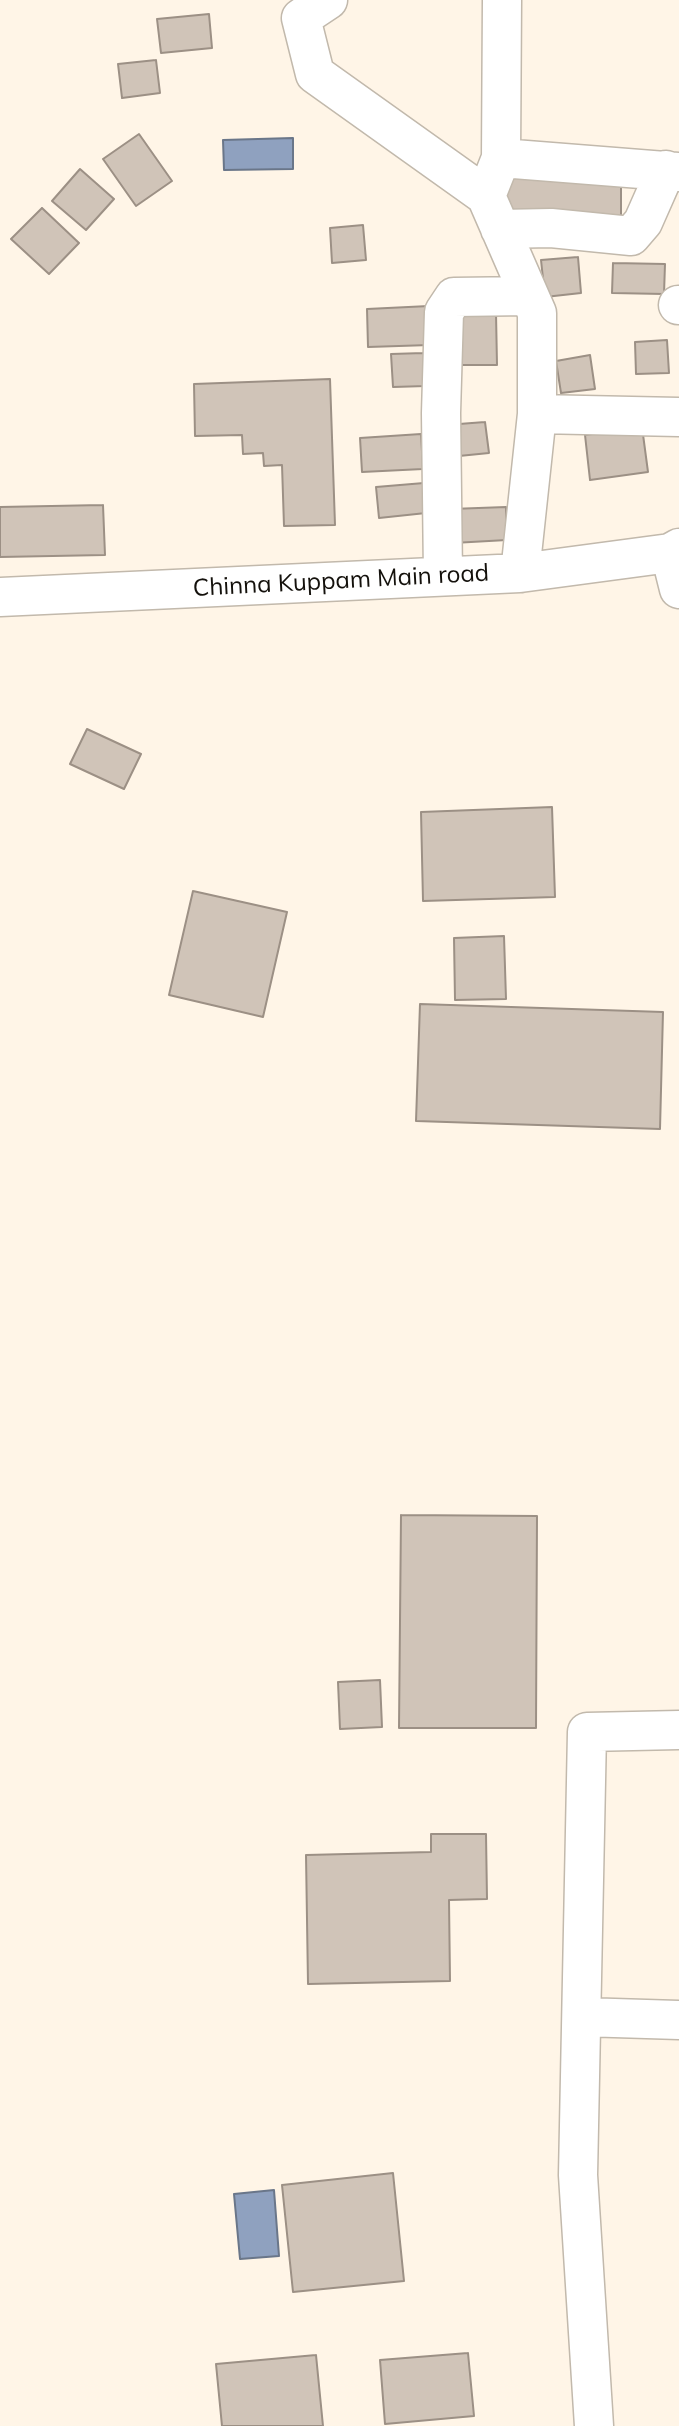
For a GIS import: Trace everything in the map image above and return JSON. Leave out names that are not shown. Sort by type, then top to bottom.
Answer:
[{"type":"street","points":[[328,0],[301,18],[315,74],[493,212],[551,228],[631,236],[643,222],[673,171],[501,158]]},
{"type":"street","points":[[502,0],[501,158],[493,212],[537,313],[537,414],[520,573]]},
{"type":"street","points":[[443,576],[441,413],[444,312],[454,297],[529,296]]},
{"type":"street","points":[[537,414],[679,417]]},
{"type":"street","points":[[675,550],[679,589]]},
{"type":"street","name":"Chinna Kuppam Main road","points":[[0,597],[520,573],[675,550]]},
{"type":"street","points":[[594,2426],[578,2175],[587,1732],[679,1731]]},
{"type":"street","points":[[582,2017],[679,2020]]},
{"type":"water","points":[[293,138],[293,169],[224,170],[223,140]]},
{"type":"water","points":[[274,2190],[279,2256],[240,2259],[234,2194]]},
{"type":"building","points":[[209,14],[212,48],[161,53],[157,19]]},
{"type":"building","points":[[156,60],[160,93],[122,98],[118,64]]},
{"type":"building","points":[[139,134],[172,181],[136,206],[103,159]]},
{"type":"building","points":[[502,168],[621,169],[621,220],[501,220]]},
{"type":"building","points":[[80,169],[114,199],[86,230],[52,201]]},
{"type":"building","points":[[42,208],[79,243],[49,274],[11,239]]},
{"type":"building","points":[[363,225],[366,260],[332,263],[330,228]]},
{"type":"building","points":[[578,257],[581,293],[545,297],[541,260]]},
{"type":"building","points":[[613,263],[665,264],[664,294],[612,293]]},
{"type":"building","points":[[429,306],[430,345],[368,347],[367,309]]},
{"type":"building","points":[[496,313],[497,365],[457,365],[456,314]]},
{"type":"building","points":[[667,340],[669,373],[636,374],[635,342]]},
{"type":"building","points":[[424,353],[426,386],[393,387],[391,354]]},
{"type":"building","points":[[590,355],[595,389],[561,393],[556,361]]},
{"type":"building","points":[[330,379],[335,525],[284,526],[282,465],[264,466],[263,453],[243,454],[242,435],[195,436],[194,384]]},
{"type":"building","points":[[485,422],[489,453],[449,457],[446,425]]},
{"type":"building","points":[[642,427],[648,472],[590,480],[585,435]]},
{"type":"building","points":[[421,434],[423,469],[362,472],[360,438]]},
{"type":"building","points":[[424,483],[426,513],[379,518],[376,487]]},
{"type":"building","points":[[103,505],[105,555],[0,557],[0,507]]},
{"type":"building","points":[[506,507],[507,540],[453,543],[451,509]]},
{"type":"building","points":[[87,729],[141,754],[124,789],[70,764]]},
{"type":"building","points":[[552,807],[555,897],[423,901],[421,812]]},
{"type":"building","points":[[193,891],[287,912],[263,1017],[169,995]]},
{"type":"building","points":[[504,936],[506,999],[455,1000],[454,938]]},
{"type":"building","points":[[420,1004],[663,1012],[660,1129],[416,1121]]},
{"type":"building","points":[[401,1515],[537,1516],[536,1728],[399,1728]]},
{"type":"building","points":[[380,1680],[382,1727],[340,1729],[338,1682]]},
{"type":"building","points":[[431,1834],[486,1834],[487,1899],[449,1900],[450,1981],[308,1984],[306,1855],[431,1852]]},
{"type":"building","points":[[393,2173],[404,2281],[293,2292],[282,2185]]},
{"type":"building","points":[[468,2353],[474,2416],[385,2424],[380,2360]]},
{"type":"building","points":[[316,2355],[323,2426],[222,2426],[216,2364]]}]
